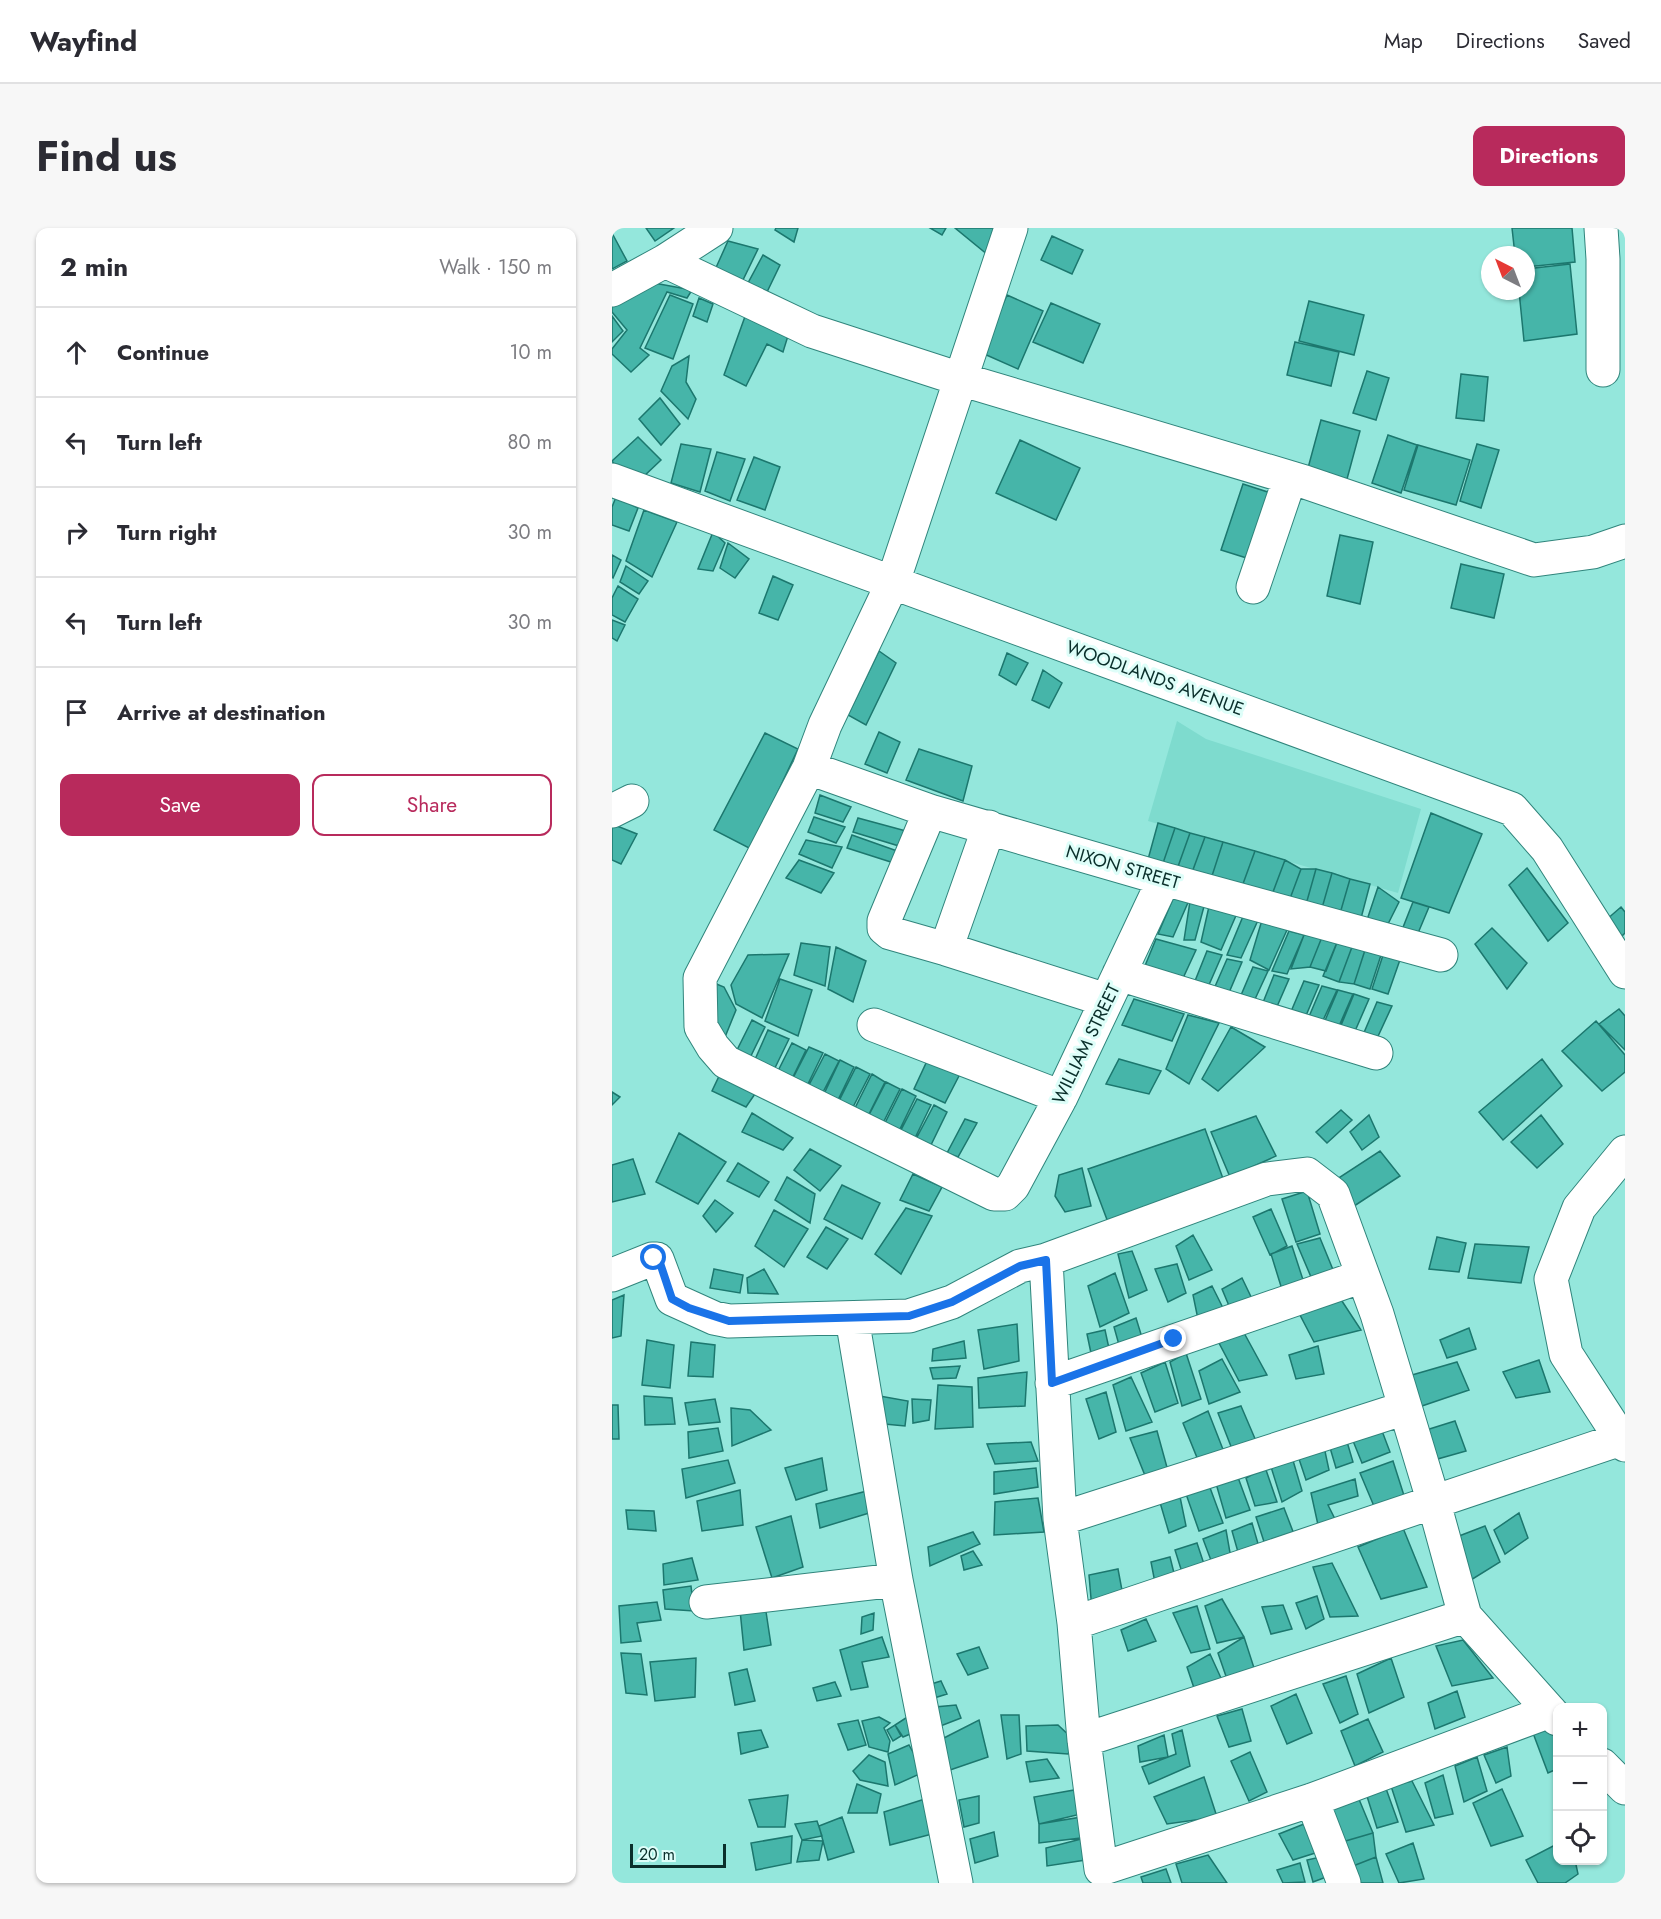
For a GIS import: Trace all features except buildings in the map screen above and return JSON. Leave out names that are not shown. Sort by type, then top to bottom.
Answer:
[{"type":"street","points":[[612,290],[665,261],[716,228]]},
{"type":"street","points":[[808,768],[825,725],[893,582],[1011,228]]},
{"type":"street","points":[[1601,228],[1604,259],[1603,370]]},
{"type":"street","points":[[665,261],[812,331],[960,380],[1290,478],[1534,560],[1593,552],[1625,541]]},
{"type":"street","points":[[1253,587],[1290,478]]},
{"type":"street","name":"WOODLANDS AVENUE","points":[[612,480],[1512,809],[1547,849],[1618,962]]},
{"type":"street","name":"NIXON STREET","points":[[808,768],[930,811],[1164,879],[1441,955]]},
{"type":"street","name":"WILLIAM STREET","points":[[808,768],[700,978],[701,1027],[713,1047],[726,1062],[994,1194],[1005,1194],[1013,1186],[1061,1097],[1164,879]]},
{"type":"street","points":[[930,811],[885,921],[884,928],[890,933],[946,949],[1113,987],[1376,1053]]},
{"type":"street","points":[[946,949],[989,828]]},
{"type":"street","points":[[874,1025],[1061,1097]]},
{"type":"street","points":[[1074,1623],[1623,1442],[1566,1354],[1551,1280],[1579,1208],[1625,1152]]},
{"type":"street","points":[[612,1275],[643,1262],[657,1259],[672,1299],[697,1311],[729,1321],[909,1316],[972,1293],[1020,1266],[1046,1260],[1267,1179],[1307,1174],[1334,1194],[1377,1314],[1434,1503],[1464,1616],[1553,1714]]},
{"type":"street","points":[[1046,1260],[1060,1519],[1074,1623],[1084,1740],[1101,1869],[1312,1800],[1553,1715]]},
{"type":"street","points":[[1052,1383],[1362,1276]]},
{"type":"street","points":[[852,1318],[896,1580],[956,1883]]},
{"type":"street","points":[[1060,1519],[1405,1408]]},
{"type":"street","points":[[706,1602],[896,1580]]},
{"type":"street","points":[[1084,1740],[1464,1616]]},
{"type":"street","points":[[1607,1770],[1625,1788]]},
{"type":"street","points":[[1312,1800],[1344,1883]]},
{"type":"shaded area","points":[[1177,721],[1206,739],[1421,809],[1398,893],[1148,821]]},
{"type":"route","points":[[654,1258],[659,1260],[672,1299],[678,1303],[729,1321],[752,1322],[825,1317],[909,1316],[972,1293],[1020,1266],[1046,1260],[1052,1383],[1174,1339]]}]
